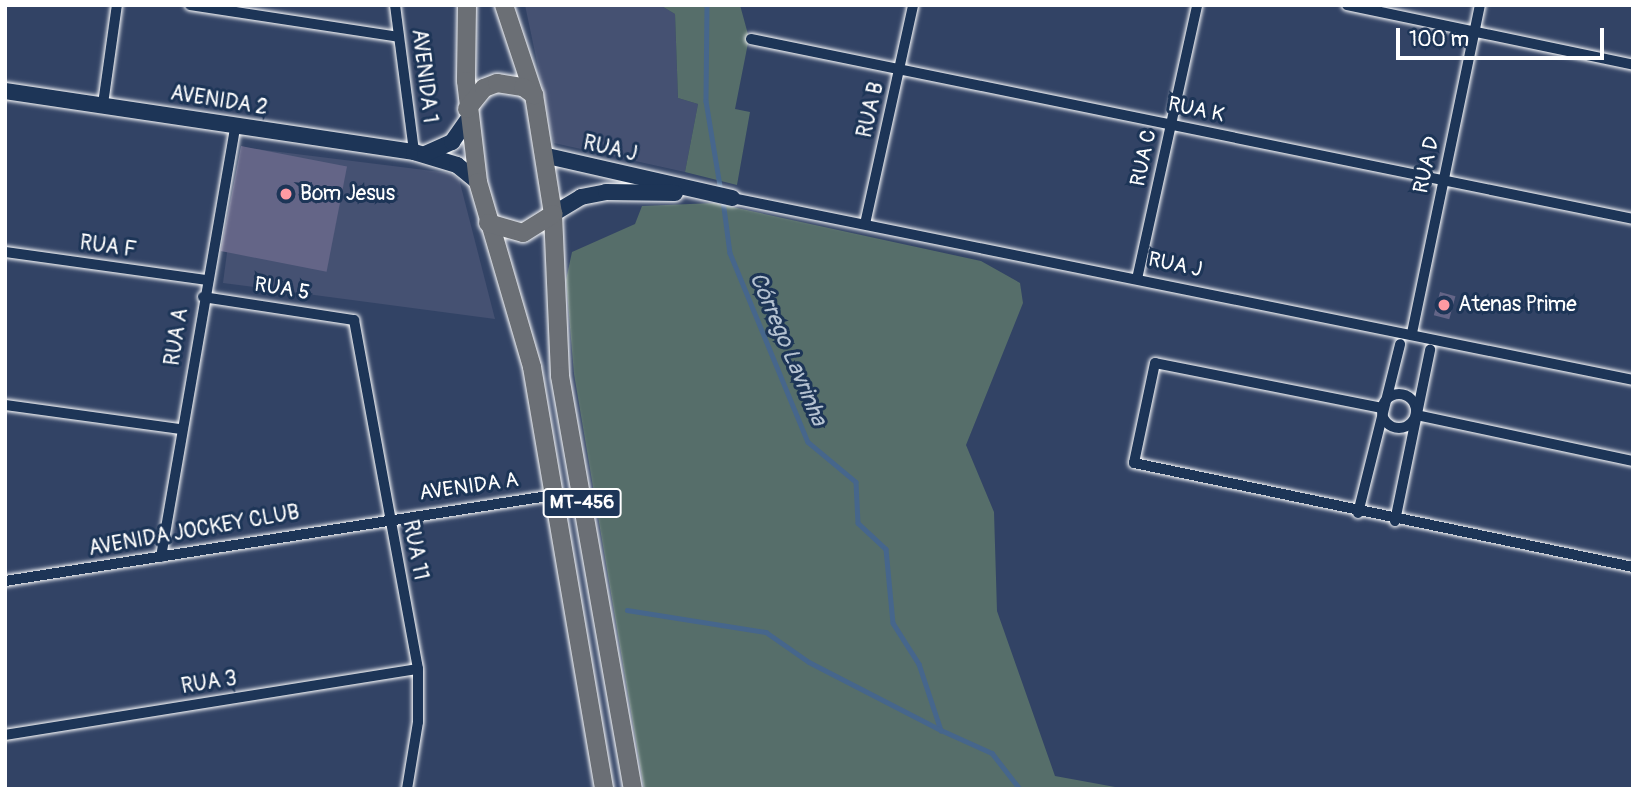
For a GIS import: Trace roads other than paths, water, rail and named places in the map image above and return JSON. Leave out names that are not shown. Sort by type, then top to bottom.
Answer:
[{"type":"main road","name":"MT-456","points":[[467,5],[468,113],[478,182],[532,367],[604,789]]},
{"type":"main road","name":"MT-456","points":[[503,5],[534,95],[553,214],[559,376],[633,789]]},
{"type":"main road","points":[[468,113],[484,88],[497,83],[523,87],[534,95]]},
{"type":"main road","points":[[488,223],[523,233],[553,214]]},
{"type":"street","points":[[103,104],[117,5]]},
{"type":"street","points":[[190,5],[399,37]]},
{"type":"street","name":"AVENIDA 1","points":[[395,5],[420,153]]},
{"type":"street","name":"RUA B","points":[[865,224],[913,5]]},
{"type":"street","name":"RUA C","points":[[1137,279],[1197,5]]},
{"type":"street","points":[[1347,5],[1633,65]]},
{"type":"street","name":"RUA D","points":[[1412,333],[1480,5]]},
{"type":"street","name":"RUA K","points":[[751,39],[1633,219]]},
{"type":"street","name":"AVENIDA 2","points":[[5,91],[420,153],[457,165],[478,182]]},
{"type":"street","points":[[420,153],[452,142],[468,113]]},
{"type":"street","name":"RUA A","points":[[161,557],[206,279],[236,125]]},
{"type":"street","name":"RUA J","points":[[543,155],[709,194],[1412,333],[1633,380]]},
{"type":"street","name":"RUA J","points":[[553,214],[581,197],[606,192],[709,194]]},
{"type":"street","name":"RUA F","points":[[5,252],[206,279]]},
{"type":"street","name":"RUA 5","points":[[203,297],[354,320]]},
{"type":"street","name":"RUA 11","points":[[354,320],[418,669],[418,722],[407,789]]},
{"type":"street","points":[[1357,513],[1400,344]]},
{"type":"street","points":[[1395,521],[1430,350]]},
{"type":"street","points":[[1382,408],[1155,363],[1134,463],[1395,521],[1633,567]]},
{"type":"street","points":[[1402,394],[1412,400],[1416,415],[1410,425],[1392,428],[1382,408],[1387,399],[1402,394]]},
{"type":"street","points":[[5,405],[181,429]]},
{"type":"street","points":[[1416,415],[1633,460]]},
{"type":"street","name":"AVENIDA A","points":[[389,517],[554,495]]},
{"type":"street","name":"AVENIDA JOCKEY CLUB","points":[[5,581],[389,517]]},
{"type":"street","name":"RUA 3","points":[[5,735],[418,669]]},
{"type":"waterway","name":"Córrego Lavrinha","points":[[707,5],[706,101],[721,192]]},
{"type":"waterway","name":"Córrego Lavrinha","points":[[723,200],[730,253],[808,442],[856,482],[858,523],[886,549],[893,623],[919,664],[941,730],[992,753],[1020,789]]},
{"type":"waterway","points":[[627,610],[766,632],[809,662],[941,730]]},
{"type":"place","name":"Bom Jesus","points":[[286,194]]},
{"type":"place","name":"Atenas Prime","points":[[1444,305]]}]
